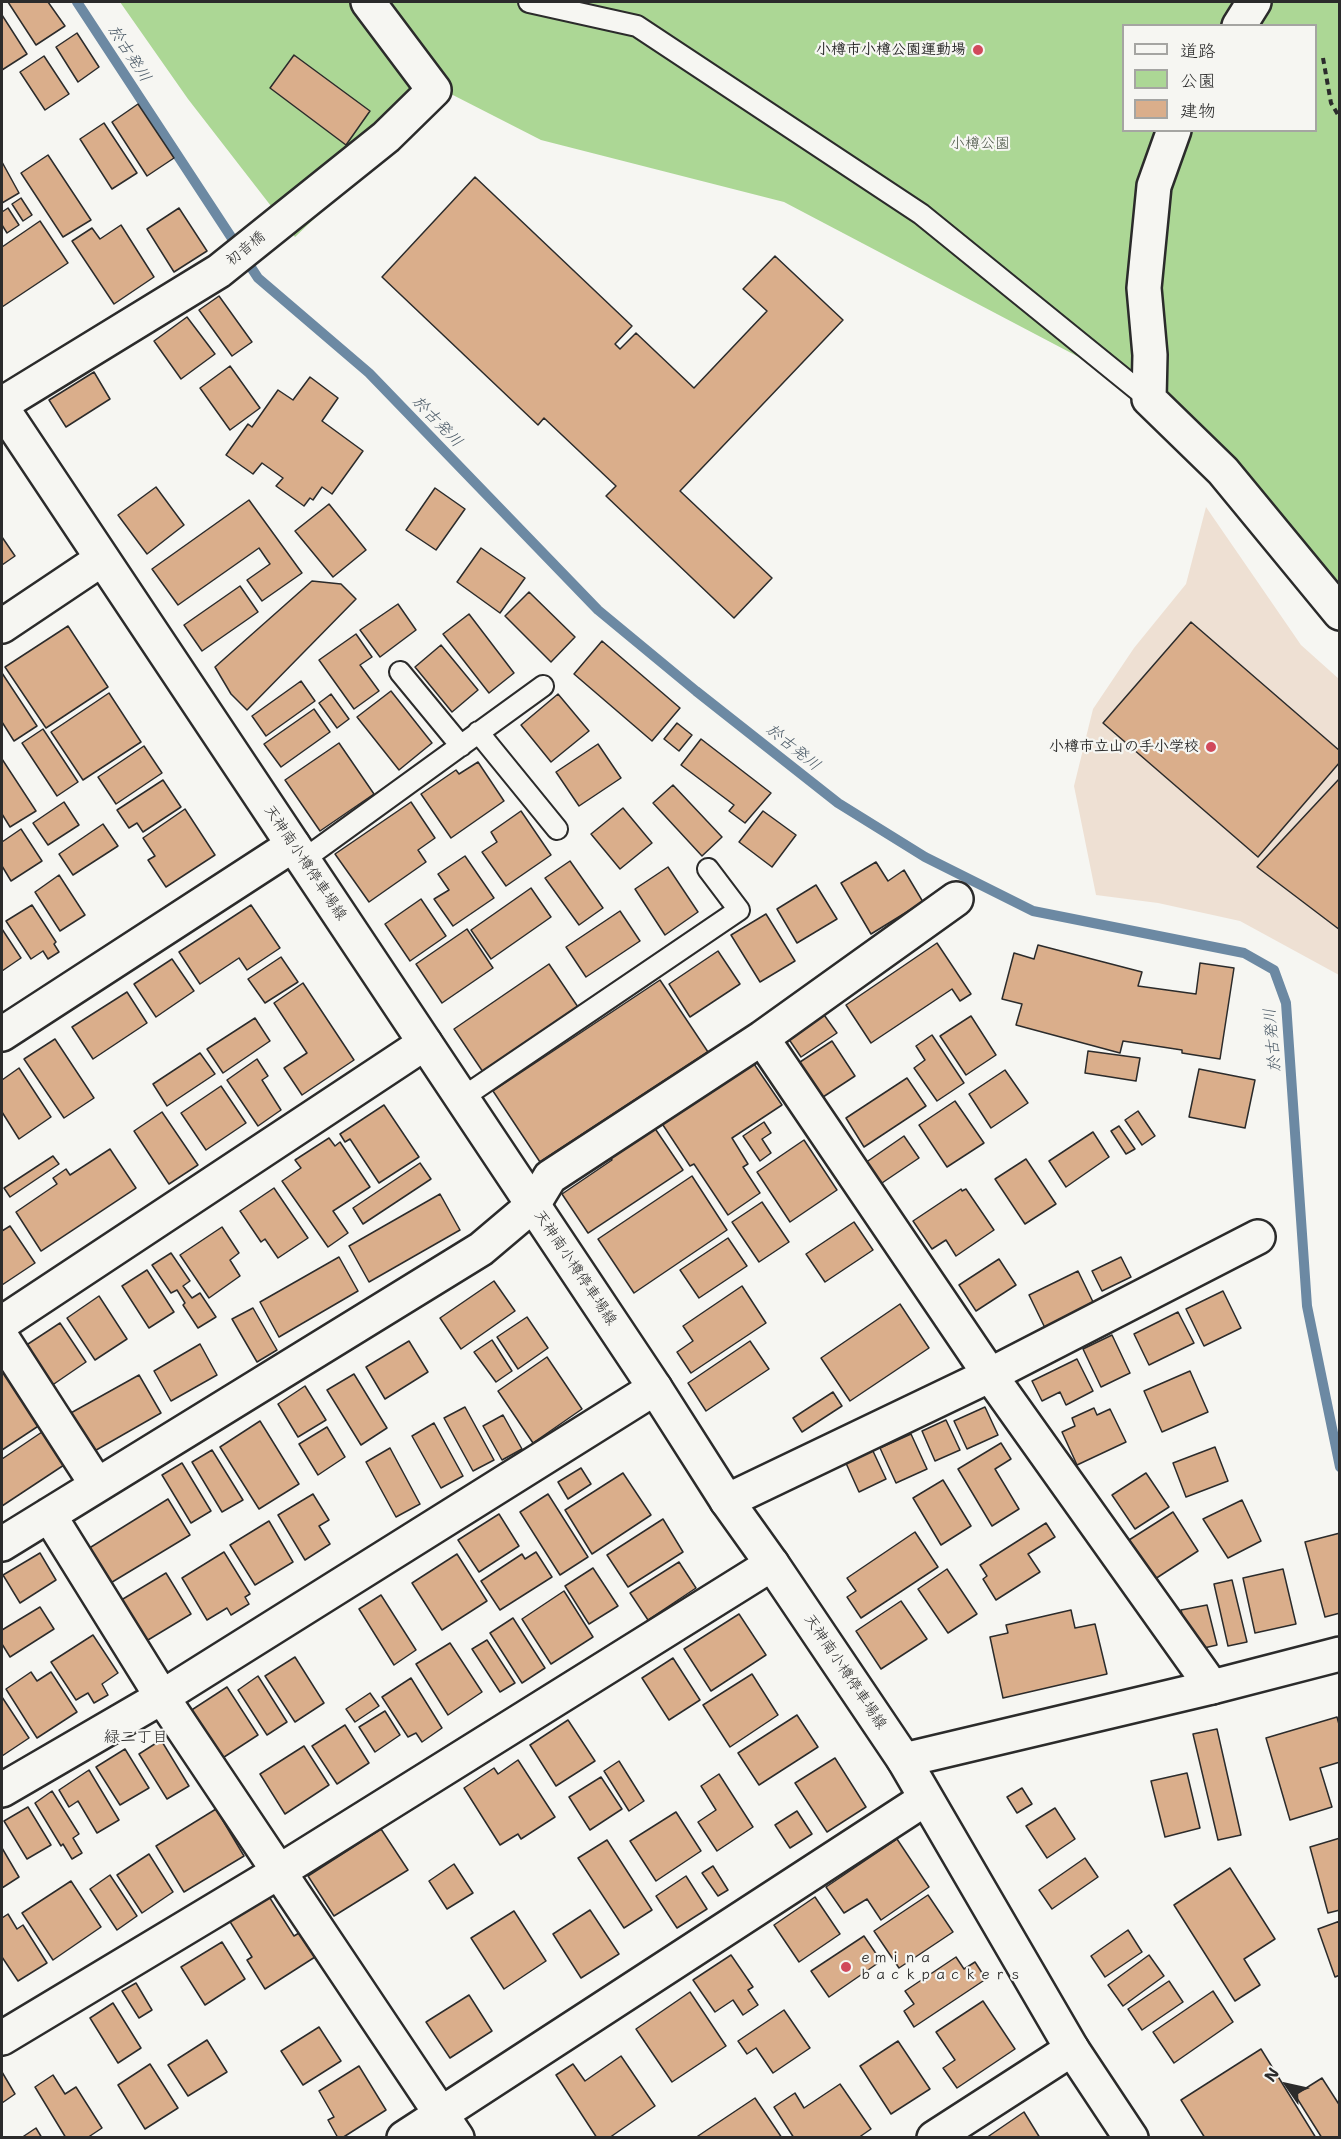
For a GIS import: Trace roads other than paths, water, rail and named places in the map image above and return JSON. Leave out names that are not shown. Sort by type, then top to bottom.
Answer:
[{"type":"street","name":"初音橋","points":[[2,406],[219,271],[386,136],[434,90],[368,2]]},
{"type":"street","points":[[1240,24],[1254,2]]},
{"type":"street","points":[[1173,132],[1154,186],[1144,288],[1150,355],[1149,399],[1223,471],[1340,613]]},
{"type":"street","name":"天神南小樽停車場線","points":[[2,406],[655,1388],[727,1501],[904,1760],[1072,2049],[1131,2138]]},
{"type":"street","points":[[2,626],[102,559]]},
{"type":"street","points":[[2,1034],[298,853]]},
{"type":"street","points":[[2,1544],[481,1249],[533,1205],[550,1177],[762,1038],[956,899]]},
{"type":"street","points":[[762,1038],[990,1375],[1212,1687]]},
{"type":"street","points":[[2,1323],[425,1043]]},
{"type":"street","points":[[727,1501],[990,1375],[1258,1237]]},
{"type":"street","points":[[2,1338],[97,1485]]},
{"type":"street","points":[[2,1790],[162,1697],[655,1388]]},
{"type":"street","points":[[49,1515],[162,1697],[449,2126]]},
{"type":"street","points":[[2,2038],[280,1871],[772,1564]]},
{"type":"street","points":[[904,1760],[1212,1687],[1340,1654]]},
{"type":"street","points":[[404,2138],[449,2126],[925,1799]]},
{"type":"street","points":[[934,2138],[1072,2049]]},
{"type":"lane","points":[[529,2],[637,26],[921,214],[1149,399]]},
{"type":"lane","points":[[400,672],[460,746]]},
{"type":"lane","points":[[298,853],[460,746],[543,686]]},
{"type":"lane","points":[[478,732],[557,829]]},
{"type":"lane","points":[[462,1098],[739,910],[708,869]]},
{"type":"waterway","name":"於古発川","points":[[77,2],[258,278],[369,373],[598,610],[696,691],[838,803],[925,857],[1033,911],[1244,953],[1274,970],[1286,1003],[1307,1306],[1340,1467]]},
{"type":"place","name":"小樽市小樽公園運動場","points":[[978,50]]},
{"type":"place","name":"小樽市立山の手小学校","points":[[1211,747]]},
{"type":"place","name":"ｅｍｉｎａ ｂａｃｋｐａｃｋｅｒｓ","points":[[846,1967]]},
{"type":"district","name":"緑二丁目","points":[[136,1738]]},
{"type":"park label","name":"小樽公園","points":[[980,144]]}]
